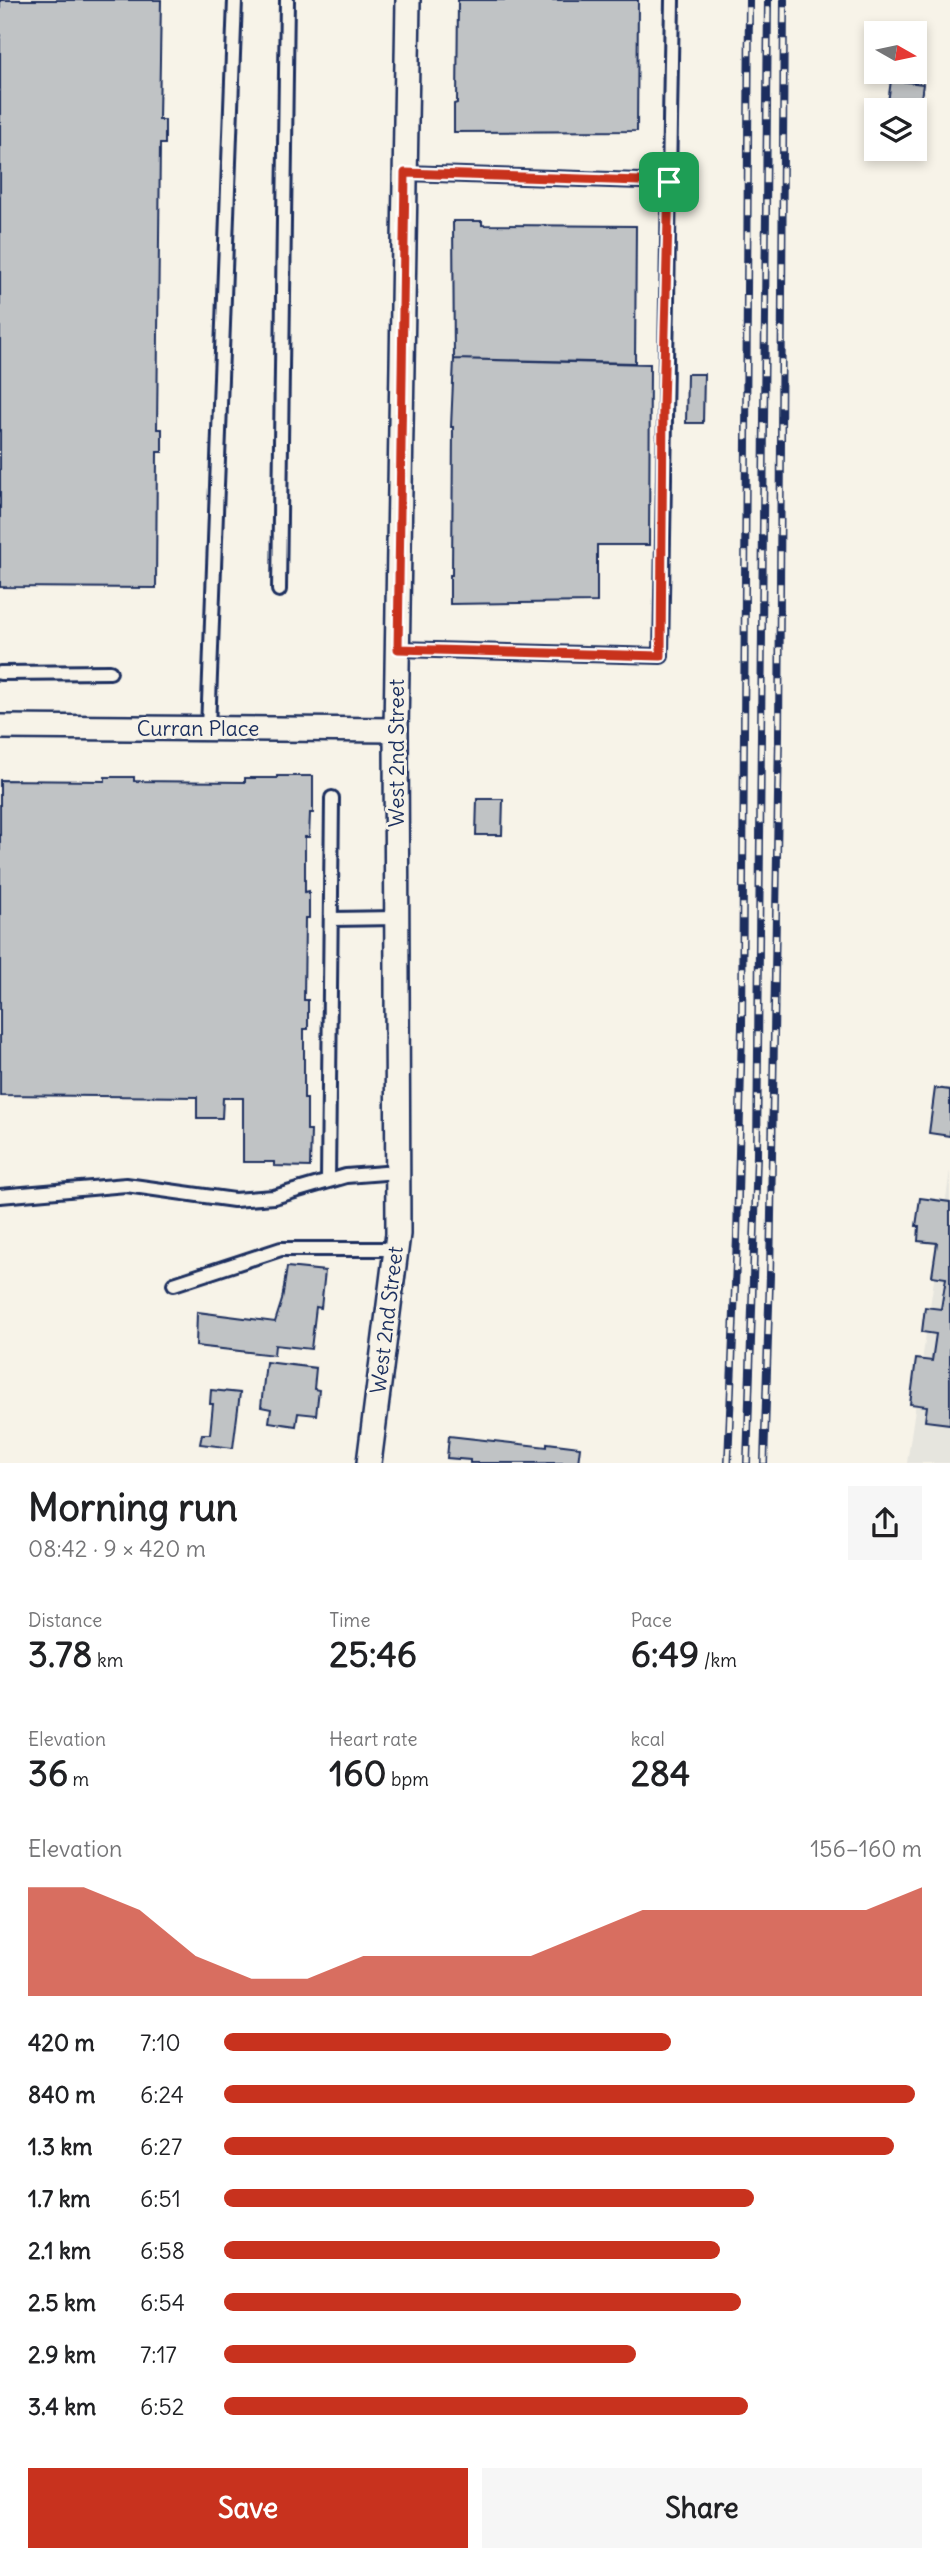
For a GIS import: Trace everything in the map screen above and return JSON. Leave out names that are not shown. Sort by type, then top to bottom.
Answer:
[{"type":"street","name":"West 2nd Street","points":[[369,1463],[396,1249],[396,730],[408,0]]},
{"type":"street","name":"Curran Place","points":[[0,727],[396,730]]},
{"type":"lane","points":[[208,729],[235,0]]},
{"type":"lane","points":[[279,590],[287,0]]},
{"type":"lane","points":[[398,649],[661,656],[663,407],[672,0]]},
{"type":"lane","points":[[405,173],[669,182]]},
{"type":"lane","points":[[0,673],[110,672]]},
{"type":"lane","points":[[328,1181],[332,798]]},
{"type":"lane","points":[[332,919],[397,918]]},
{"type":"lane","points":[[0,1196],[126,1185],[234,1200],[274,1197],[346,1176],[397,1172]]},
{"type":"lane","points":[[174,1284],[281,1249],[396,1249]]},
{"type":"shaded area","points":[[950,1171],[950,1463],[907,1463]]},
{"type":"building","points":[[0,0],[161,0],[159,120],[165,120],[165,144],[160,144],[157,429],[162,429],[162,452],[157,452],[156,588],[0,587]]},
{"type":"building","points":[[458,0],[638,0],[637,131],[454,132],[454,104],[457,103]]},
{"type":"building","points":[[890,84],[923,84],[921,98],[889,98]]},
{"type":"building","points":[[453,221],[482,221],[482,225],[636,226],[635,363],[454,359]]},
{"type":"building","points":[[454,359],[650,364],[649,545],[597,545],[597,602],[450,604]]},
{"type":"building","points":[[687,374],[704,374],[703,423],[686,423]]},
{"type":"building","points":[[313,776],[313,813],[310,813],[309,837],[305,837],[305,892],[309,891],[309,918],[305,918],[304,1000],[308,1000],[308,1029],[304,1029],[304,1099],[307,1099],[307,1130],[311,1130],[310,1167],[274,1166],[274,1162],[243,1162],[243,1098],[223,1098],[222,1118],[197,1118],[197,1097],[0,1095],[0,780],[105,781],[105,777],[134,777],[134,781],[245,782],[245,778]]},
{"type":"building","points":[[477,799],[503,799],[502,835],[476,835]]},
{"type":"building","points":[[935,1088],[950,1090],[950,1136],[929,1133]]},
{"type":"building","points":[[920,1198],[950,1202],[950,1424],[925,1421],[927,1406],[910,1404],[916,1359],[932,1361],[936,1334],[922,1332],[925,1307],[941,1309],[946,1278],[932,1276],[937,1243],[918,1241],[919,1226],[916,1226]]},
{"type":"building","points":[[287,1267],[325,1271],[321,1308],[316,1307],[311,1349],[275,1345],[274,1355],[196,1346],[197,1312],[275,1322],[282,1300]]},
{"type":"building","points":[[266,1362],[316,1368],[314,1389],[319,1390],[316,1415],[298,1413],[296,1426],[269,1422],[271,1409],[261,1407]]},
{"type":"building","points":[[211,1390],[240,1393],[233,1448],[200,1444],[202,1434],[210,1434],[213,1404],[210,1404]]},
{"type":"building","points":[[449,1436],[547,1447],[547,1443],[580,1447],[578,1463],[470,1463],[470,1460],[447,1458]]},
{"type":"railway","points":[[728,1463],[742,1026],[749,0]]},
{"type":"railway","points":[[747,1463],[757,1155],[768,0]]},
{"type":"railway","points":[[764,1463],[770,1275],[779,735],[784,0]]},
{"type":"route","points":[[405,173],[669,182],[663,407],[661,656],[398,649],[405,173]]}]
